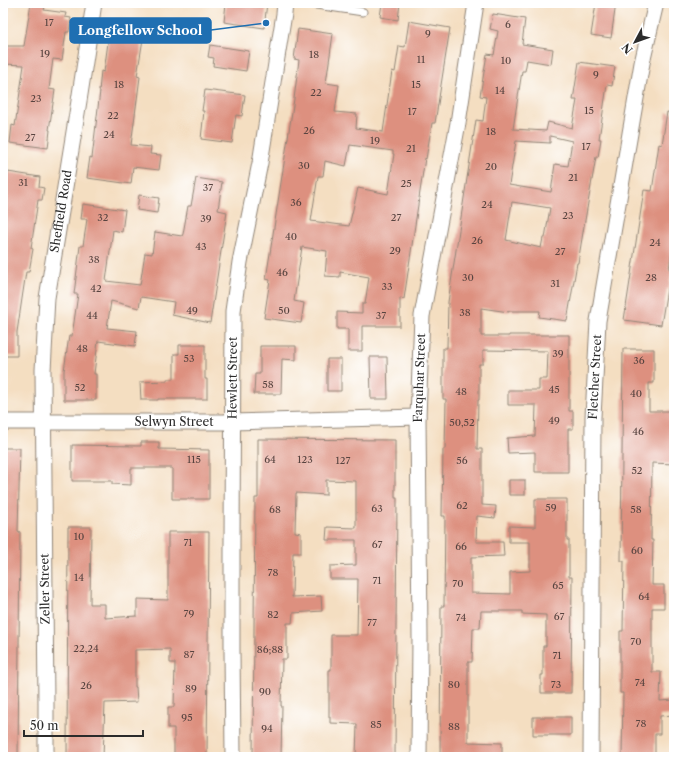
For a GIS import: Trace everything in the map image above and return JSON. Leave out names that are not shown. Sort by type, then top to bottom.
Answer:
[{"type":"street","name":"Sheffield Road","points":[[44,422],[42,370],[47,298],[94,3]]},
{"type":"street","name":"Hewlett Street","points":[[233,757],[233,311],[240,262],[260,163],[285,3]]},
{"type":"street","name":"Farquhar Street","points":[[419,757],[420,638],[418,417],[422,316],[458,123],[476,3]]},
{"type":"street","name":"Fletcher Street","points":[[591,757],[593,417],[598,321],[642,63],[656,3]]},
{"type":"street","name":"Selwyn Street","points":[[3,422],[232,422],[418,417]]},
{"type":"street","name":"Zeller Street","points":[[44,422],[46,757]]},
{"type":"lane","points":[[303,3],[363,12]]},
{"type":"building","points":[[31,3],[46,3],[44,10],[66,13],[65,17],[71,18],[69,32],[66,32],[62,60],[53,59],[49,89],[55,90],[48,148],[10,143],[12,125],[15,126],[24,65],[3,64],[3,46],[24,46]]},
{"type":"building","points":[[226,3],[267,3],[264,28],[224,22]]},
{"type":"building","points":[[382,3],[400,3],[398,20],[380,17]]},
{"type":"building","points":[[596,3],[616,3],[611,38],[591,35]]},
{"type":"building","points":[[493,14],[525,19],[522,44],[553,49],[551,64],[527,60],[525,71],[522,71],[513,129],[546,131],[548,122],[572,128],[577,100],[573,100],[579,62],[615,67],[612,86],[607,85],[599,139],[601,139],[598,157],[596,157],[567,321],[539,317],[540,311],[509,312],[481,308],[481,336],[569,335],[569,411],[573,411],[573,429],[568,429],[568,472],[535,472],[535,452],[508,453],[507,438],[535,436],[536,405],[508,405],[508,390],[539,390],[539,379],[547,379],[548,351],[483,350],[483,364],[479,364],[477,449],[482,449],[482,505],[496,506],[495,518],[477,516],[476,542],[503,542],[504,556],[471,557],[471,593],[510,594],[510,572],[530,571],[530,542],[509,542],[509,526],[535,527],[535,499],[567,499],[569,577],[572,577],[571,693],[541,693],[541,675],[543,675],[543,646],[546,646],[546,615],[522,614],[522,611],[481,611],[480,628],[473,628],[472,662],[468,662],[468,742],[502,743],[502,757],[440,757],[441,606],[444,606],[445,516],[442,516],[443,449],[445,449],[446,399],[443,399],[443,348],[447,348],[448,302],[476,120],[483,121],[486,97],[480,96],[487,54],[494,55],[498,31],[490,29]],"holes":[[[550,136],[572,141],[568,166],[555,164],[551,192],[509,185],[516,141],[550,143]],[[512,202],[550,208],[545,238],[543,238],[541,248],[506,240]]]},
{"type":"building","points":[[409,21],[450,28],[435,123],[432,123],[426,159],[425,158],[404,299],[400,298],[400,326],[362,326],[362,351],[348,351],[348,329],[337,329],[337,312],[362,313],[362,304],[365,304],[369,277],[340,272],[340,277],[325,276],[327,251],[302,247],[294,301],[304,303],[301,323],[264,318],[270,280],[266,279],[299,60],[294,59],[298,29],[333,34],[326,83],[339,85],[335,112],[357,114],[356,128],[383,132],[392,71],[395,72],[399,46],[405,47]],"holes":[[[350,145],[393,151],[394,154],[388,194],[358,188],[349,226],[311,221],[318,176],[323,176],[325,161],[346,166]]]},
{"type":"building","points":[[109,35],[143,39],[137,76],[140,77],[131,145],[151,147],[150,154],[161,155],[159,170],[133,167],[131,184],[87,178],[90,157],[92,158],[101,71],[104,72]]},
{"type":"building","points":[[210,45],[249,51],[246,71],[213,66],[214,58],[208,57]]},
{"type":"building","points":[[205,90],[245,95],[242,116],[236,115],[232,143],[201,139],[204,111],[202,111]]},
{"type":"building","points":[[667,112],[674,113],[674,238],[669,269],[672,270],[661,325],[624,320],[644,190],[652,191],[659,144],[662,145]]},
{"type":"building","points":[[8,172],[40,177],[39,187],[44,188],[42,200],[38,200],[31,248],[33,249],[29,272],[26,272],[17,332],[17,356],[3,356],[3,213]]},
{"type":"building","points":[[196,178],[222,182],[218,210],[227,212],[210,323],[172,315],[174,302],[141,297],[139,308],[111,301],[107,328],[137,331],[135,346],[98,341],[94,374],[96,374],[96,400],[64,400],[64,371],[69,336],[72,336],[78,294],[74,294],[80,246],[83,246],[87,219],[81,219],[83,204],[125,210],[122,232],[113,230],[106,281],[140,285],[145,253],[152,254],[155,232],[182,236],[188,206],[191,206]]},
{"type":"building","points":[[139,195],[159,198],[157,213],[137,210]]},
{"type":"building","points":[[179,345],[205,345],[205,379],[207,379],[207,399],[141,400],[140,382],[167,381],[167,379],[174,379],[174,354],[179,354]]},
{"type":"building","points":[[260,346],[296,346],[296,360],[282,359],[281,394],[254,394],[255,374],[260,374]]},
{"type":"building","points":[[623,349],[654,349],[654,383],[649,383],[649,411],[674,411],[674,464],[652,463],[652,585],[664,585],[664,608],[652,608],[652,672],[661,672],[660,701],[674,700],[674,715],[660,716],[660,734],[655,734],[655,757],[622,757],[623,693],[620,693],[620,631],[623,631],[624,561],[621,561]]},
{"type":"building","points":[[370,357],[387,357],[388,399],[371,399]]},
{"type":"building","points":[[327,359],[341,359],[341,391],[327,391]]},
{"type":"building","points":[[258,439],[395,440],[395,498],[397,498],[395,757],[356,757],[357,724],[330,723],[329,670],[331,670],[331,635],[357,635],[358,579],[330,579],[330,566],[356,565],[356,540],[326,540],[327,527],[356,528],[356,481],[326,480],[326,495],[296,493],[295,532],[301,533],[301,553],[293,553],[292,597],[321,596],[322,611],[293,613],[292,623],[287,623],[287,659],[282,659],[281,757],[253,757],[255,498],[258,498]]},
{"type":"building","points":[[141,442],[159,442],[159,449],[209,450],[209,499],[172,499],[172,468],[131,468],[131,485],[112,484],[112,481],[72,481],[72,445],[141,446]]},
{"type":"building","points":[[3,448],[20,448],[18,531],[20,532],[18,757],[3,757]]},
{"type":"building","points":[[509,480],[525,480],[525,495],[509,495]]},
{"type":"building","points":[[68,527],[91,527],[90,604],[105,604],[105,618],[137,616],[137,599],[168,600],[168,532],[209,532],[207,757],[174,757],[174,728],[168,728],[168,707],[174,707],[175,663],[170,663],[170,649],[135,650],[135,687],[137,702],[105,703],[103,757],[67,757]]},
{"type":"building","points":[[533,717],[571,717],[571,735],[533,735]]},
{"type":"place","name":"Longfellow School","points":[[266,23]]}]
